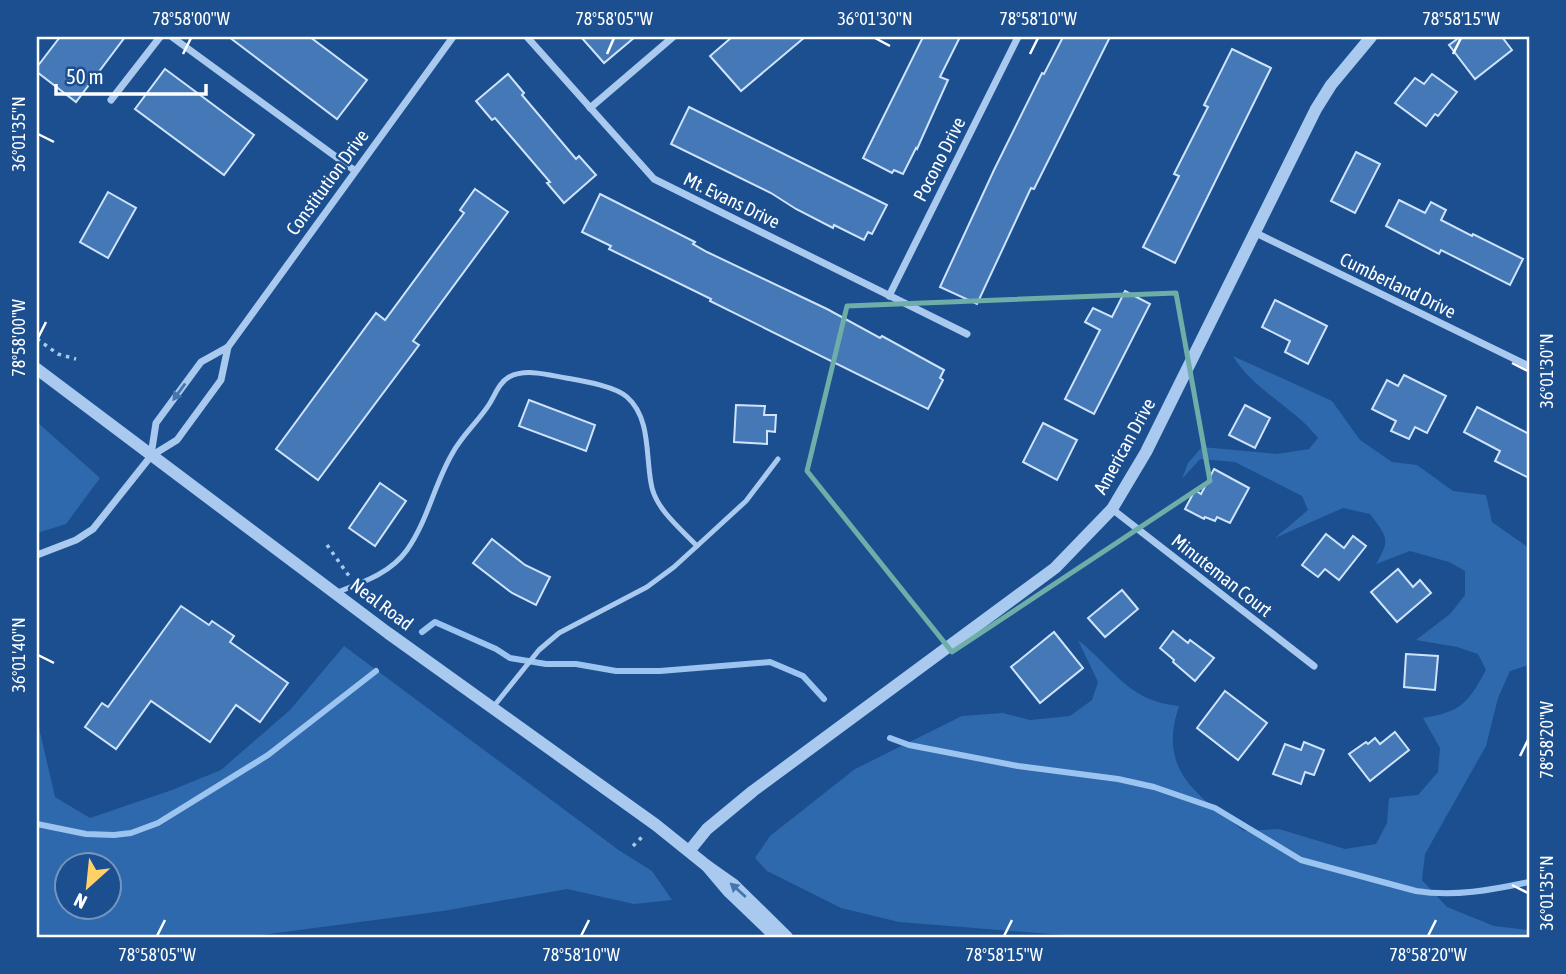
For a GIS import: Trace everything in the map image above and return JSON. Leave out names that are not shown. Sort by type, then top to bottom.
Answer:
[{"type":"street","points":[[111,100],[160,37]]},
{"type":"street","points":[[172,37],[354,170]]},
{"type":"street","name":"Constitution Drive","points":[[151,456],[177,440],[221,380],[228,347],[453,37]]},
{"type":"street","name":"Mt. Evans Drive","points":[[527,37],[654,178],[967,334]]},
{"type":"street","points":[[590,108],[673,37]]},
{"type":"street","name":"Pocono Drive","points":[[888,296],[1018,37]]},
{"type":"street","name":"American Drive","points":[[690,850],[707,829],[753,791],[1055,568],[1112,509],[1146,452],[1316,109],[1331,85],[1371,37]]},
{"type":"street","name":"Cumberland Drive","points":[[1253,232],[1529,366]]},
{"type":"street","name":"Constitution Drive","points":[[151,456],[156,423],[201,362],[228,347]]},
{"type":"street","name":"Neal Road","points":[[37,369],[335,593],[690,850],[776,937]]},
{"type":"street","points":[[37,555],[76,540],[93,529],[151,456]]},
{"type":"street","name":"Minuteman Court","points":[[1112,509],[1314,666]]},
{"type":"street","name":"Neal Road","points":[[707,866],[734,885],[787,937]]},
{"type":"lane","points":[[335,593],[389,569],[406,552],[422,526],[453,452],[501,384],[510,376],[526,373],[589,382],[626,396],[637,409],[645,434],[652,489],[661,507],[697,546]]},
{"type":"lane","points":[[492,708],[539,650],[559,633],[647,587],[674,567],[746,500],[778,459]]},
{"type":"path","points":[[37,339],[58,354],[76,359]]},
{"type":"path","points":[[633,846],[647,833]]},
{"type":"highlighted area","points":[[1176,293],[1210,481],[952,652],[807,471],[847,306]]},
{"type":"shaded area","points":[[1233,356],[1332,401],[1360,440],[1392,462],[1417,465],[1453,491],[1486,495],[1492,522],[1529,548],[1529,665],[1510,671],[1498,698],[1486,746],[1425,854],[1422,880],[1447,907],[1494,926],[1529,930],[1529,937],[1089,937],[899,922],[841,908],[767,871],[755,858],[770,836],[855,769],[962,716],[1003,713],[1030,720],[1070,716],[1092,700],[1098,682],[1078,640],[1134,691],[1161,703],[1179,706],[1173,748],[1178,765],[1197,793],[1244,831],[1279,829],[1345,849],[1376,844],[1387,823],[1389,798],[1418,795],[1438,772],[1440,748],[1423,718],[1446,713],[1462,704],[1474,691],[1486,670],[1478,654],[1457,647],[1416,640],[1450,614],[1465,595],[1465,571],[1449,562],[1410,551],[1376,564],[1384,549],[1383,533],[1370,514],[1343,508],[1275,538],[1308,510],[1302,496],[1235,462],[1200,459],[1182,479],[1188,463],[1202,447],[1277,454],[1309,449],[1318,438],[1251,379]]},
{"type":"shaded area","points":[[37,422],[100,478],[66,524],[37,533]]},
{"type":"shaded area","points":[[344,646],[620,851],[652,871],[672,900],[634,904],[567,889],[443,911],[247,937],[37,937],[37,719],[55,797],[90,818],[221,770],[290,710]]},
{"type":"building","points":[[60,37],[125,37],[76,102],[37,72],[37,67]]},
{"type":"building","points":[[229,37],[310,37],[367,80],[337,119]]},
{"type":"building","points":[[581,37],[635,37],[604,63]]},
{"type":"building","points":[[732,37],[805,37],[741,91],[710,56]]},
{"type":"building","points":[[923,37],[960,37],[940,77],[948,80],[917,149],[903,174],[894,170],[892,173],[863,158]]},
{"type":"building","points":[[1063,37],[1110,37],[1034,189],[1031,188],[977,304],[940,287],[994,170]]},
{"type":"building","points":[[1460,37],[1502,37],[1512,50],[1475,79],[1449,45]]},
{"type":"building","points":[[1232,49],[1271,68],[1175,263],[1143,247],[1179,176],[1174,174],[1208,107],[1204,105]]},
{"type":"building","points":[[165,69],[254,135],[224,175],[135,109]]},
{"type":"building","points":[[508,74],[524,93],[522,95],[576,159],[579,156],[596,175],[564,203],[547,183],[550,182],[495,118],[492,120],[476,101]]},
{"type":"building","points":[[1432,74],[1457,92],[1438,116],[1435,114],[1426,126],[1395,103],[1415,78],[1424,84]]},
{"type":"building","points":[[689,107],[887,205],[872,234],[868,232],[864,240],[834,225],[833,228],[771,193],[671,144]]},
{"type":"building","points":[[1356,152],[1380,164],[1355,213],[1331,201]]},
{"type":"building","points":[[475,189],[508,212],[413,341],[419,345],[318,480],[276,449],[376,313],[385,320],[464,213],[460,210]]},
{"type":"building","points":[[108,192],[136,208],[108,258],[80,242]]},
{"type":"building","points":[[600,194],[695,242],[693,244],[707,252],[827,309],[880,338],[882,336],[944,370],[940,378],[943,380],[928,409],[710,301],[711,299],[609,249],[611,246],[582,232]]},
{"type":"building","points":[[1399,200],[1425,213],[1431,202],[1446,210],[1441,220],[1523,259],[1510,285],[1441,250],[1439,254],[1386,226]]},
{"type":"building","points":[[1125,291],[1150,304],[1094,414],[1065,399],[1100,330],[1085,322],[1093,308],[1112,317]]},
{"type":"building","points":[[1275,300],[1327,326],[1308,364],[1285,352],[1290,341],[1262,327]]},
{"type":"building","points":[[1404,375],[1446,396],[1427,433],[1415,427],[1409,439],[1391,431],[1396,421],[1372,409],[1387,380],[1398,386]]},
{"type":"building","points":[[529,400],[595,425],[586,451],[519,426]]},
{"type":"building","points":[[736,405],[765,406],[764,415],[776,415],[775,432],[767,431],[767,444],[734,442]]},
{"type":"building","points":[[1245,405],[1270,418],[1255,448],[1229,435]]},
{"type":"building","points":[[1477,407],[1529,434],[1529,478],[1495,461],[1500,451],[1464,432]]},
{"type":"building","points":[[1043,423],[1077,440],[1057,480],[1023,462]]},
{"type":"building","points":[[1214,469],[1249,488],[1230,523],[1217,517],[1215,521],[1205,517],[1204,519],[1185,509],[1195,490],[1201,494]]},
{"type":"building","points":[[380,483],[406,501],[375,546],[349,528]]},
{"type":"building","points":[[1326,534],[1344,548],[1353,536],[1366,546],[1339,580],[1325,569],[1318,577],[1302,565]]},
{"type":"building","points":[[492,539],[525,565],[550,577],[536,605],[512,593],[473,563]]},
{"type":"building","points":[[1398,569],[1413,587],[1420,580],[1431,593],[1397,622],[1371,592]]},
{"type":"building","points":[[1122,590],[1138,609],[1105,637],[1088,618]]},
{"type":"building","points":[[181,606],[209,625],[212,621],[234,636],[230,642],[288,683],[260,722],[236,705],[210,742],[151,701],[116,749],[85,727],[102,703],[108,707]]},
{"type":"building","points":[[1173,631],[1214,658],[1195,681],[1160,648]]},
{"type":"building","points":[[1054,632],[1083,668],[1040,703],[1011,667]]},
{"type":"building","points":[[1406,654],[1438,656],[1435,690],[1404,687]]},
{"type":"building","points":[[1225,691],[1267,723],[1238,760],[1197,728]]},
{"type":"building","points":[[1395,732],[1409,750],[1370,781],[1349,754],[1375,738],[1380,744]]},
{"type":"building","points":[[1304,742],[1324,750],[1314,775],[1305,772],[1301,784],[1273,774],[1285,744],[1301,750]]},
{"type":"waterway","points":[[422,632],[435,622],[510,658],[616,671],[660,671],[770,662],[803,676],[824,699]]},
{"type":"waterway","points":[[37,824],[86,834],[114,835],[131,833],[158,823],[268,755],[376,671]]},
{"type":"waterway","points":[[890,738],[909,745],[1018,766],[1118,779],[1154,787],[1215,808],[1301,860],[1416,891],[1459,893],[1529,882]]}]
